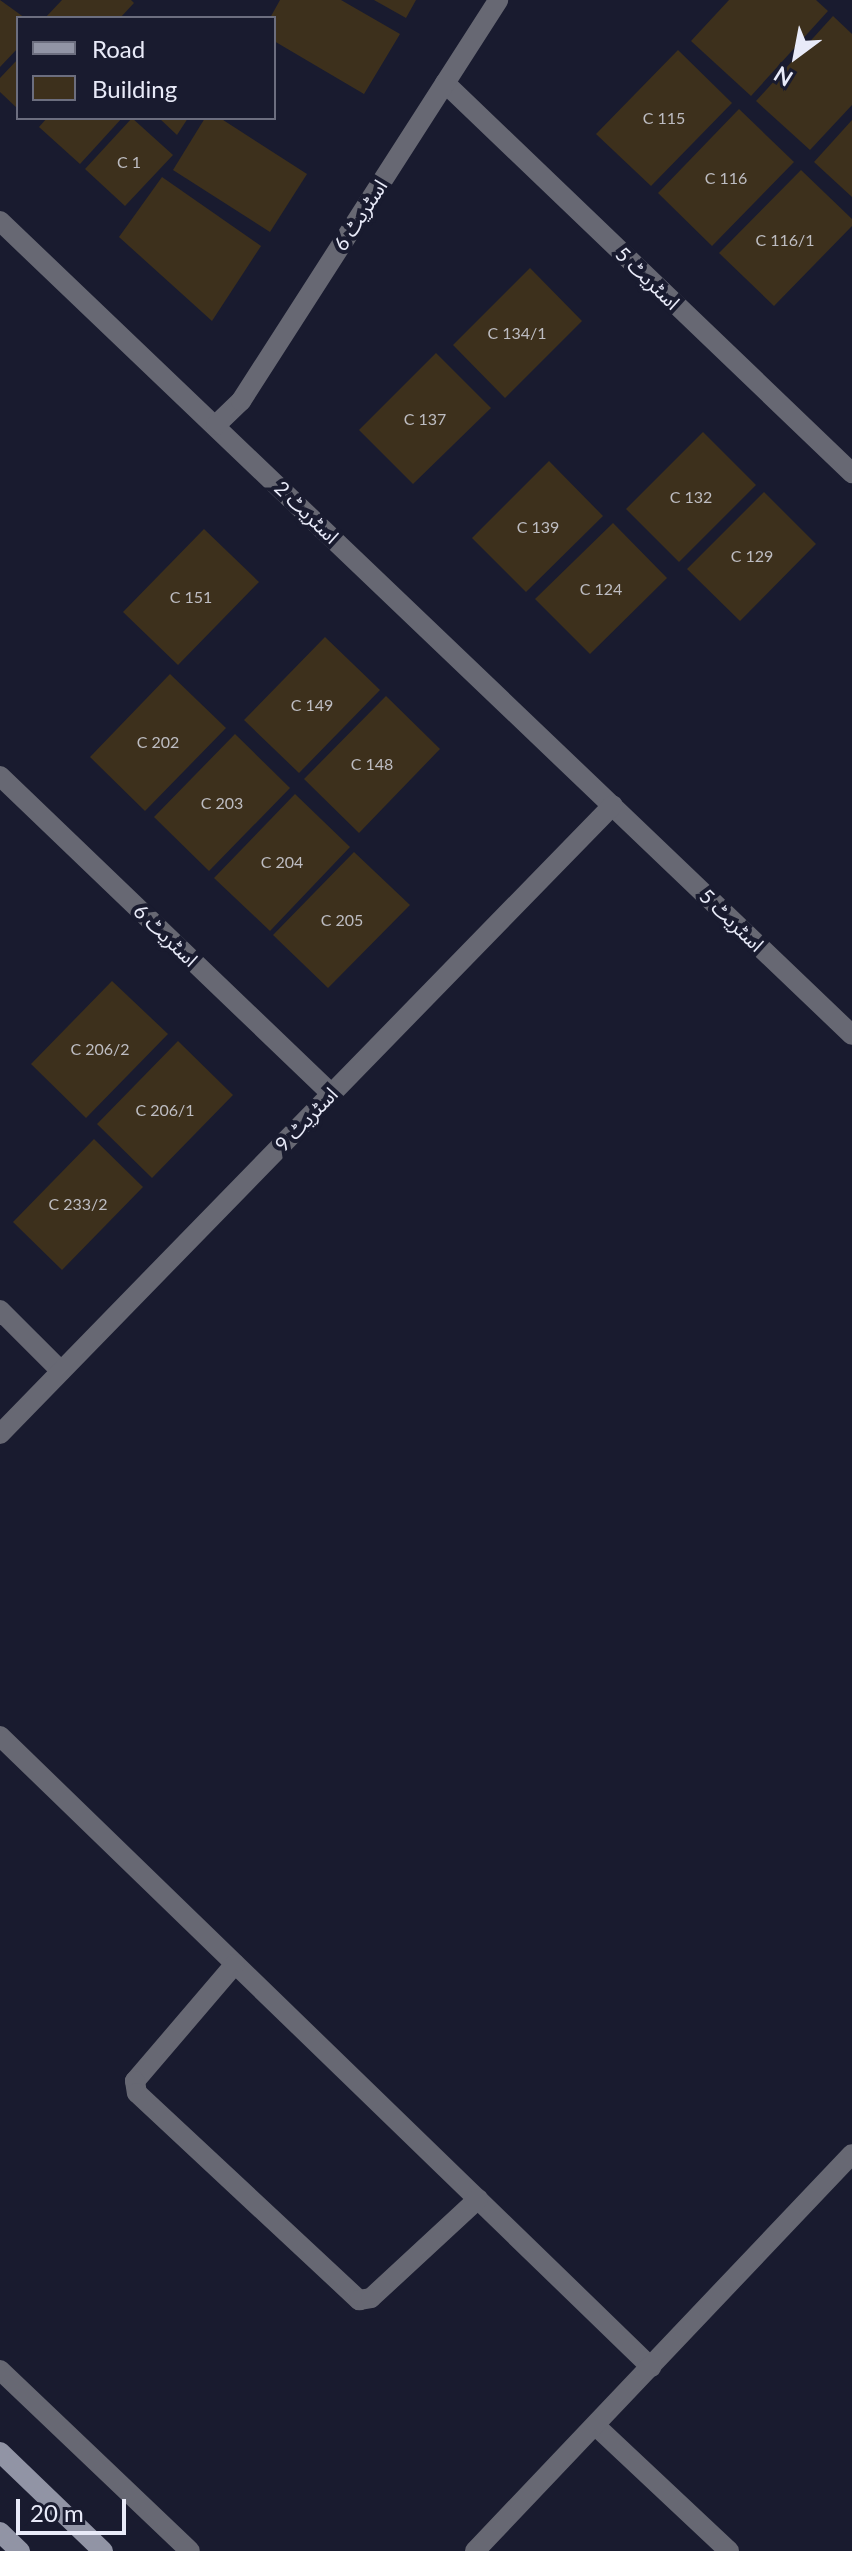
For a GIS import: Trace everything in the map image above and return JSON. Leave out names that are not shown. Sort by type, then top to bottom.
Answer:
[{"type":"main road","points":[[0,2452],[103,2551]]},
{"type":"main road","points":[[0,2532],[20,2551]]},
{"type":"street","name":"اسٹریٹ 6","points":[[216,425],[241,401],[498,0]]},
{"type":"street","name":"اسٹریٹ 5","points":[[445,83],[852,473]]},
{"type":"street","name":"اسٹریٹ 2","points":[[0,221],[613,805]]},
{"type":"street","name":"اسٹریٹ 6","points":[[0,776],[331,1093]]},
{"type":"street","name":"اسٹریٹ 5","points":[[613,805],[852,1035]]},
{"type":"street","name":"اسٹریٹ 9","points":[[0,1434],[613,805]]},
{"type":"street","points":[[0,1310],[61,1371]]},
{"type":"street","points":[[0,1736],[651,2367]]},
{"type":"street","points":[[235,1964],[135,2081],[137,2093],[359,2300],[371,2298],[478,2199]]},
{"type":"street","points":[[475,2551],[597,2427],[852,2154]]},
{"type":"street","points":[[0,2370],[190,2551]]},
{"type":"street","points":[[597,2427],[729,2551]]},
{"type":"building","points":[[0,0],[22,16],[16,16],[16,50],[0,67]]},
{"type":"building","points":[[62,0],[131,0],[134,3],[122,16],[47,16]]},
{"type":"building","points":[[280,0],[341,0],[400,34],[364,94],[276,42],[276,16],[271,16]]},
{"type":"building","points":[[374,0],[416,0],[406,18]]},
{"type":"building","points":[[729,0],[816,0],[828,11],[751,96],[691,41]]},
{"type":"building","points":[[833,16],[852,34],[852,105],[810,150],[756,101]]},
{"type":"building","points":[[678,50],[732,103],[651,186],[596,134]]},
{"type":"building","points":[[16,61],[16,107],[0,92],[0,78]]},
{"type":"building","points":[[739,109],[794,162],[712,246],[658,193]]},
{"type":"building","points":[[45,120],[120,120],[80,164],[39,127]]},
{"type":"building","points":[[130,120],[134,120],[173,155],[125,206],[85,169]]},
{"type":"building","points":[[161,120],[187,120],[177,135]]},
{"type":"building","points":[[204,120],[223,120],[307,174],[270,232],[173,170]]},
{"type":"building","points":[[852,120],[852,197],[814,162]]},
{"type":"building","points":[[801,170],[852,219],[852,226],[774,306],[719,253]]},
{"type":"building","points":[[162,177],[261,246],[212,321],[119,237]]},
{"type":"building","points":[[530,268],[582,321],[505,398],[453,345]]},
{"type":"building","points":[[436,353],[491,408],[413,484],[359,430]]},
{"type":"building","points":[[703,432],[756,485],[679,562],[626,509]]},
{"type":"building","points":[[549,461],[603,516],[526,592],[472,538]]},
{"type":"building","points":[[764,492],[816,544],[740,621],[687,569]]},
{"type":"building","points":[[613,523],[667,578],[590,654],[535,599]]},
{"type":"building","points":[[204,529],[259,582],[178,665],[123,612]]},
{"type":"building","points":[[325,637],[380,690],[299,773],[244,720]]},
{"type":"building","points":[[170,674],[226,728],[145,811],[90,757]]},
{"type":"building","points":[[386,696],[440,749],[359,833],[304,779]]},
{"type":"building","points":[[235,734],[290,788],[209,871],[154,817]]},
{"type":"building","points":[[295,794],[350,847],[270,931],[214,878]]},
{"type":"building","points":[[354,852],[410,905],[328,988],[273,935]]},
{"type":"building","points":[[112,981],[168,1034],[86,1118],[31,1064]]},
{"type":"building","points":[[178,1041],[233,1095],[152,1178],[97,1124]]},
{"type":"building","points":[[94,1139],[143,1187],[62,1270],[13,1222]]}]
